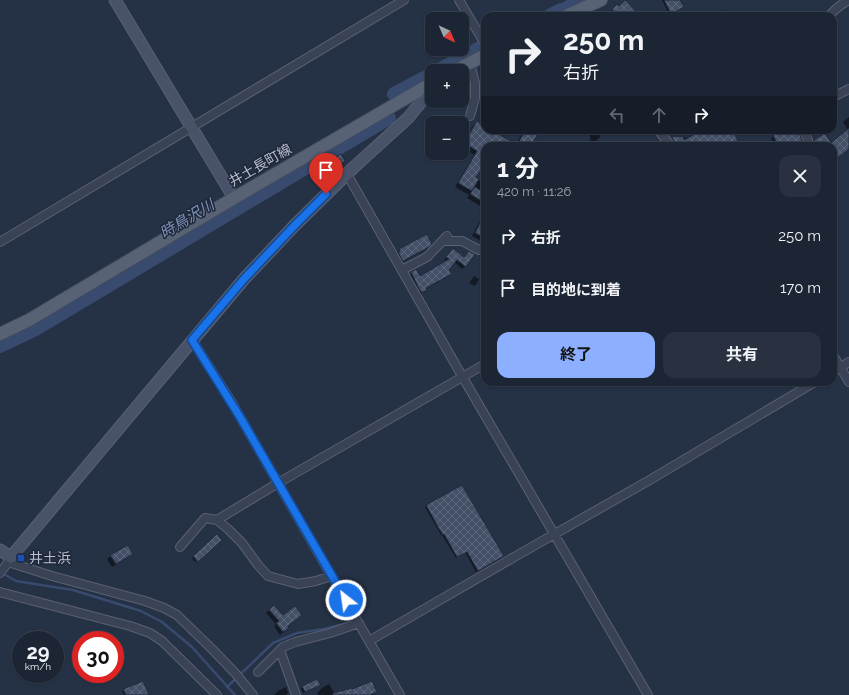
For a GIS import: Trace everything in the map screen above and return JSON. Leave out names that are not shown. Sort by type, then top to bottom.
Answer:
[{"type":"main road","points":[[575,12],[601,0]]},
{"type":"main road","points":[[470,63],[481,57]]},
{"type":"main road","name":"井土長町線","points":[[0,334],[36,317],[234,198],[425,87]]},
{"type":"street","points":[[115,0],[234,198]]},
{"type":"street","points":[[0,242],[404,0]]},
{"type":"street","points":[[459,0],[481,37]]},
{"type":"street","points":[[833,12],[848,0]]},
{"type":"street","points":[[470,63],[475,83],[475,98],[470,116]]},
{"type":"street","points":[[837,95],[849,89]]},
{"type":"street","points":[[0,573],[244,279],[295,225],[347,174],[408,118],[421,102],[415,93]]},
{"type":"street","points":[[661,134],[668,142]]},
{"type":"street","points":[[347,174],[462,376],[648,695]]},
{"type":"street","points":[[402,270],[427,257],[445,238],[462,241],[479,250]]},
{"type":"street","points":[[192,340],[232,404],[400,695]]},
{"type":"street","points":[[849,362],[837,369],[849,382]]},
{"type":"street","points":[[217,520],[278,483],[481,366]]},
{"type":"street","points":[[369,641],[648,481],[808,386]]},
{"type":"street","points":[[180,547],[205,518],[217,520],[242,543],[268,576],[298,584],[316,581],[331,576]]},
{"type":"street","points":[[0,550],[9,561],[52,576],[145,600],[177,615],[238,676],[253,695]]},
{"type":"street","points":[[0,592],[130,626],[150,633],[162,641],[217,695]]},
{"type":"street","points":[[258,672],[283,647],[295,642],[330,634],[359,623]]},
{"type":"street","points":[[280,650],[296,695]]},
{"type":"building","points":[[625,0],[636,12],[612,12],[614,11],[612,9],[617,4],[619,6]]},
{"type":"building","points":[[664,0],[680,0],[684,7],[675,12],[670,12]]},
{"type":"building","points":[[477,121],[481,124],[481,134],[499,134],[512,142],[481,142],[481,170],[476,177],[479,179],[472,191],[458,183],[477,151],[469,146],[469,135]]},
{"type":"building","points":[[849,128],[849,149],[837,158],[837,142],[832,142]]},
{"type":"building","points":[[523,134],[538,134],[533,142],[519,142]]},
{"type":"building","points":[[695,134],[735,134],[738,142],[674,142],[672,138],[674,136],[683,137],[684,140]]},
{"type":"building","points":[[800,134],[802,142],[776,142],[773,135]]},
{"type":"building","points":[[826,134],[830,142],[814,142],[814,140]]},
{"type":"building","points":[[341,154],[345,161],[332,169],[328,162]]},
{"type":"building","points":[[475,187],[481,191],[481,201],[470,194]]},
{"type":"building","points":[[481,221],[481,236],[475,233]]},
{"type":"building","points":[[427,234],[432,244],[403,261],[398,252],[400,251],[399,249]]},
{"type":"building","points":[[453,248],[460,254],[464,251],[461,255],[464,257],[469,251],[475,254],[466,267],[457,260],[449,270],[452,274],[426,288],[427,290],[422,293],[411,272],[416,269],[420,276],[449,259],[446,257]]},
{"type":"building","points":[[462,485],[504,556],[478,571],[467,552],[457,557],[426,505]]},
{"type":"building","points":[[217,534],[222,540],[198,562],[193,556]]},
{"type":"building","points":[[128,545],[133,554],[116,564],[110,555]]},
{"type":"building","points":[[274,605],[283,615],[295,606],[302,615],[283,632],[276,623],[279,621],[269,610]]},
{"type":"building","points":[[317,679],[321,685],[305,692],[302,686]]},
{"type":"building","points":[[143,681],[149,695],[126,695],[123,689]]},
{"type":"building","points":[[372,681],[377,692],[370,695],[333,695],[333,693],[352,689]]},
{"type":"waterway","name":"時鳥沢川","points":[[567,8],[582,0]]},
{"type":"waterway","name":"時鳥沢川","points":[[557,12],[561,10]]},
{"type":"waterway","name":"時鳥沢川","points":[[450,64],[481,48]]},
{"type":"waterway","name":"時鳥沢川","points":[[394,94],[425,78]]},
{"type":"waterway","name":"時鳥沢川","points":[[0,346],[34,330],[389,118]]},
{"type":"waterway","points":[[2,573],[16,581],[73,590],[141,611],[162,622],[192,647],[235,695]]},
{"type":"waterway","points":[[227,687],[273,643],[297,633],[344,624]]},
{"type":"place","name":"井土浜","points":[[21,558]]},
{"type":"route","points":[[326,194],[244,279],[192,340],[240,417],[346,600]]}]
